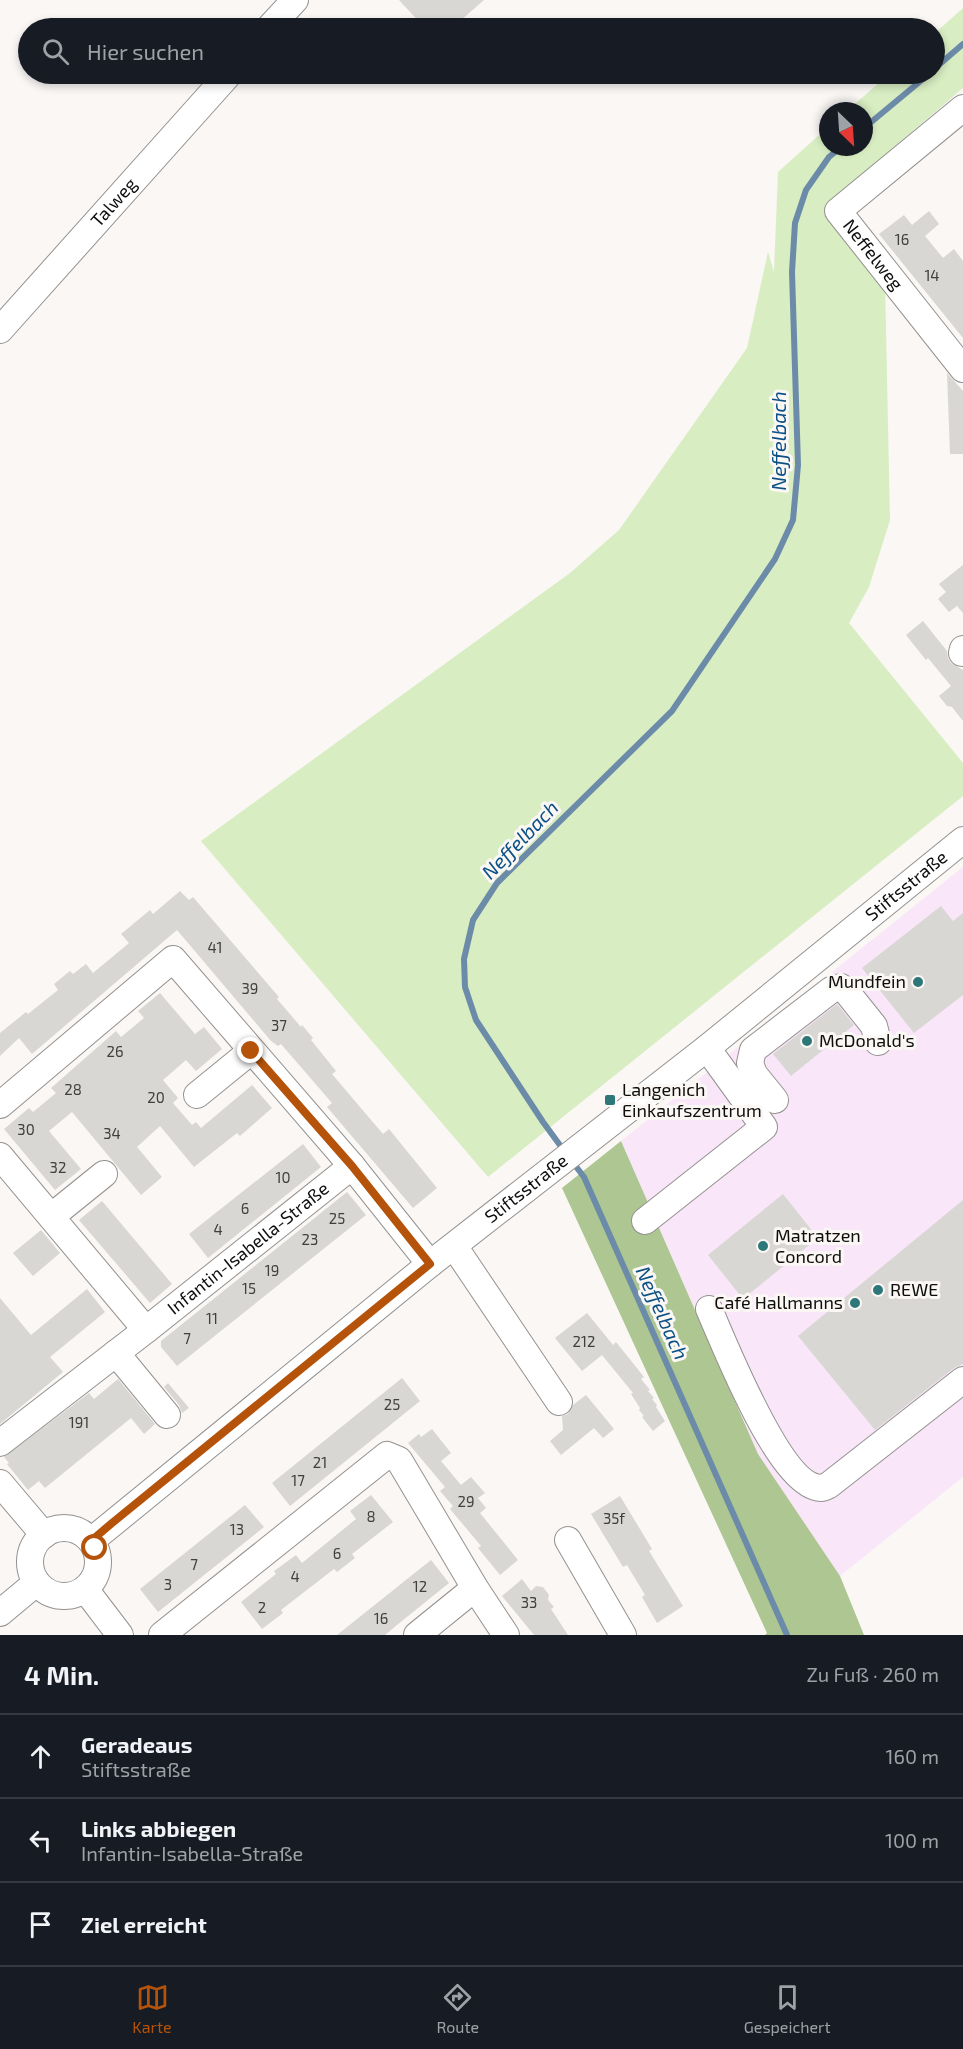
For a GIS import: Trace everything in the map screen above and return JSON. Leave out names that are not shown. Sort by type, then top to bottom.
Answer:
[{"type":"street","points":[[278,18],[295,0]]},
{"type":"street","name":"Talweg","points":[[0,330],[220,84]]},
{"type":"street","name":"Neffelweg","points":[[963,108],[838,211],[963,369]]},
{"type":"street","name":"Stiftsstraße","points":[[91,1541],[430,1264],[707,1047],[963,840]]},
{"type":"street","points":[[0,1106],[173,959],[352,1166],[430,1264]]},
{"type":"street","points":[[775,1100],[754,1074],[750,1063],[753,1050],[831,990],[841,987],[846,990],[874,1026],[878,1042]]},
{"type":"street","points":[[645,1221],[764,1127],[707,1047]]},
{"type":"street","points":[[197,1095],[251,1051]]},
{"type":"street","points":[[0,1156],[146,1330]]},
{"type":"street","name":"Infantin-Isabella-Straße","points":[[0,1443],[352,1166]]},
{"type":"street","points":[[52,1216],[104,1174]]},
{"type":"street","points":[[454,1246],[558,1402]]},
{"type":"street","points":[[709,1309],[772,1443],[796,1473],[808,1483],[820,1488],[830,1485],[963,1380]]},
{"type":"street","points":[[116,1353],[167,1415]]},
{"type":"street","points":[[162,1635],[387,1455],[399,1460],[475,1588],[506,1635]]},
{"type":"street","points":[[0,1483],[44,1535]]},
{"type":"street","points":[[63,1528],[83,1534],[91,1541],[98,1557],[98,1566],[92,1582],[85,1589],[65,1597],[44,1591],[36,1583],[31,1573],[31,1552],[36,1542],[44,1535],[63,1528]]},
{"type":"street","points":[[568,1540],[623,1635]]},
{"type":"street","points":[[0,1612],[36,1583]]},
{"type":"street","points":[[417,1635],[475,1588]]},
{"type":"street","points":[[85,1589],[120,1635]]},
{"type":"shaded area","points":[[963,867],[963,1477],[840,1576],[758,1454],[621,1141]]},
{"type":"green space","points":[[963,8],[963,88],[845,189],[885,281],[890,520],[869,587],[849,623],[963,763],[963,796],[488,1177],[201,841],[570,573],[619,530],[747,348],[768,252],[774,272],[778,172],[819,135],[819,156],[873,156],[873,102],[857,102],[878,84],[945,84],[945,24]]},
{"type":"green space","points":[[621,1141],[758,1454],[840,1576],[864,1635],[765,1635],[767,1633],[562,1188]]},
{"type":"building","points":[[399,0],[484,0],[463,18],[416,18]]},
{"type":"building","points":[[929,211],[939,224],[925,236],[943,258],[954,249],[963,261],[963,338],[879,234],[904,215],[912,225]]},
{"type":"building","points":[[947,373],[963,391],[963,454],[950,454]]},
{"type":"building","points":[[963,565],[963,613],[957,606],[949,612],[938,599],[946,592],[939,584]]},
{"type":"building","points":[[923,621],[947,651],[951,663],[963,670],[963,721],[939,696],[951,686],[906,635]]},
{"type":"building","points":[[180,891],[189,900],[193,897],[279,997],[277,999],[313,1038],[311,1040],[336,1071],[332,1074],[383,1134],[389,1129],[437,1188],[413,1208],[327,1107],[332,1103],[281,1044],[278,1046],[271,1041],[177,930],[32,1054],[19,1038],[0,1056],[0,1033],[58,990],[54,984],[70,971],[73,974],[86,964],[93,973],[129,943],[121,934],[150,910],[153,914]]},
{"type":"building","name":"Mundfein","points":[[941,906],[953,921],[963,913],[963,995],[914,1033],[862,968]]},
{"type":"building","points":[[160,993],[195,1034],[204,1027],[222,1049],[196,1071],[186,1060],[163,1080],[178,1098],[173,1103],[192,1125],[196,1122],[201,1128],[252,1085],[272,1108],[240,1136],[237,1133],[194,1167],[160,1126],[137,1147],[162,1177],[141,1195],[72,1112],[49,1131],[81,1169],[55,1190],[4,1129],[29,1108],[33,1112],[56,1093],[51,1088],[116,1031],[121,1037],[144,1018],[138,1011]]},
{"type":"building","name":"McDonald's","points":[[837,1004],[854,1025],[791,1076],[773,1054]]},
{"type":"building","points":[[303,1144],[321,1167],[208,1258],[189,1234]]},
{"type":"building","points":[[347,1192],[366,1215],[177,1366],[161,1347],[161,1341]]},
{"type":"building","name":"Matratzen Concord","points":[[783,1194],[818,1238],[743,1299],[708,1255]]},
{"type":"building","points":[[963,1200],[963,1364],[954,1368],[875,1430],[798,1336]]},
{"type":"building","points":[[102,1201],[172,1284],[150,1303],[79,1220]]},
{"type":"building","points":[[41,1230],[60,1253],[33,1276],[13,1253]]},
{"type":"building","points":[[87,1289],[105,1312],[50,1357],[63,1372],[0,1424],[0,1298],[31,1335]]},
{"type":"building","points":[[587,1313],[613,1345],[616,1342],[644,1377],[641,1379],[650,1390],[648,1391],[665,1421],[653,1431],[642,1417],[644,1416],[631,1394],[633,1393],[602,1355],[582,1371],[555,1338]]},
{"type":"building","points":[[402,1378],[420,1401],[290,1506],[272,1483]]},
{"type":"building","points":[[118,1379],[155,1424],[144,1434],[131,1418],[45,1488],[39,1481],[28,1490],[4,1457],[89,1393],[94,1399]]},
{"type":"building","points":[[168,1383],[189,1408],[182,1413],[179,1405],[164,1387]]},
{"type":"building","points":[[586,1395],[614,1429],[603,1438],[594,1428],[561,1455],[550,1441],[563,1430],[562,1416],[568,1414],[573,1405]]},
{"type":"building","points":[[432,1429],[451,1453],[441,1461],[461,1485],[471,1477],[485,1493],[478,1498],[486,1508],[480,1513],[518,1560],[500,1575],[478,1548],[481,1546],[450,1509],[453,1506],[440,1491],[445,1487],[408,1443],[419,1434],[421,1437]]},
{"type":"building","points":[[371,1495],[393,1522],[352,1554],[355,1558],[337,1572],[334,1569],[281,1610],[283,1613],[262,1629],[241,1602],[276,1574],[274,1571],[296,1555],[302,1563],[356,1519],[350,1511]]},
{"type":"building","points":[[620,1496],[652,1549],[649,1551],[683,1606],[657,1623],[642,1597],[645,1595],[627,1565],[623,1567],[591,1514]]},
{"type":"building","points":[[245,1505],[264,1527],[158,1612],[140,1589]]},
{"type":"building","points":[[431,1560],[449,1583],[385,1635],[337,1635]]},
{"type":"building","points":[[522,1579],[531,1591],[536,1586],[543,1587],[549,1595],[548,1600],[554,1607],[551,1609],[568,1635],[534,1635],[502,1596]]},
{"type":"waterway","name":"Neffelbach","points":[[945,60],[963,44]]},
{"type":"waterway","name":"Neffelbach","points":[[873,121],[917,84]]},
{"type":"waterway","name":"Neffelbach","points":[[565,1152],[476,1020],[465,987],[464,959],[473,920],[497,883],[672,711],[775,559],[793,520],[798,465],[792,272],[795,223],[806,190],[830,156]]},
{"type":"waterway","name":"Neffelbach","points":[[571,1160],[584,1177],[787,1635]]},
{"type":"place","name":"Mundfein","points":[[918,982]]},
{"type":"place","name":"McDonald's","points":[[807,1041]]},
{"type":"place","name":"Langenich Einkaufszentrum","points":[[610,1100]]},
{"type":"place","name":"Matratzen Concord","points":[[763,1246]]},
{"type":"place","name":"REWE","points":[[878,1290]]},
{"type":"place","name":"Café Hallmanns","points":[[855,1303]]},
{"type":"route","points":[[95,1548],[91,1541],[112,1523],[430,1264],[352,1166],[251,1051]]}]
